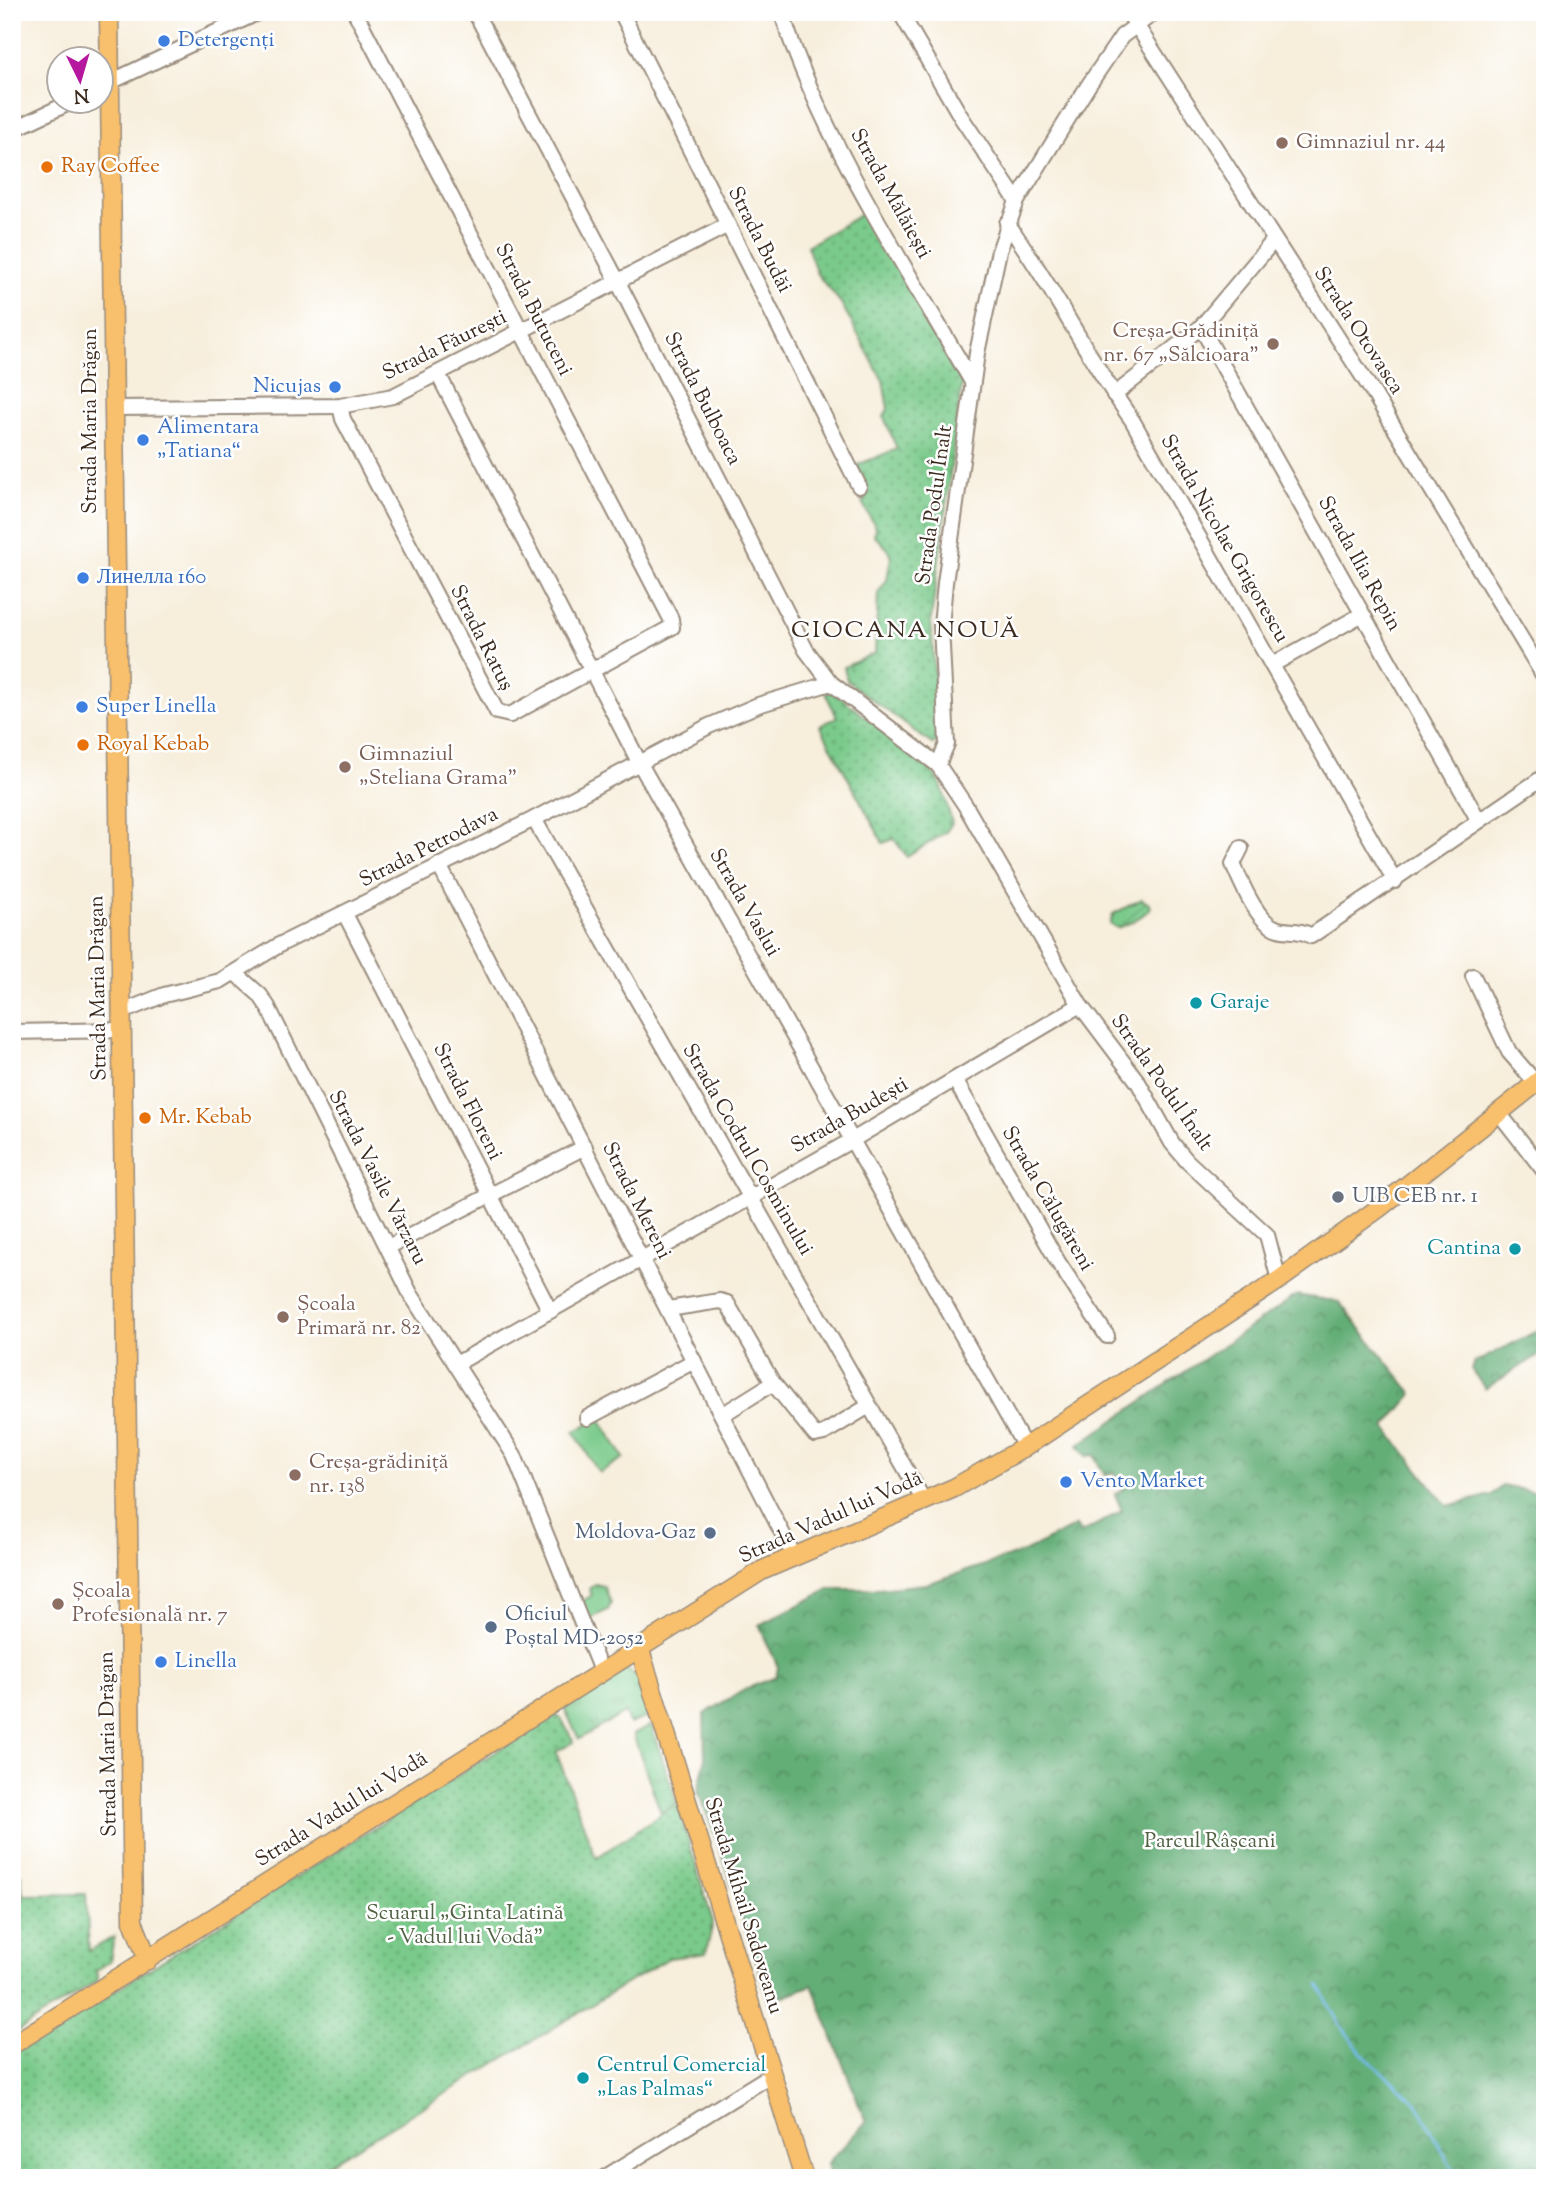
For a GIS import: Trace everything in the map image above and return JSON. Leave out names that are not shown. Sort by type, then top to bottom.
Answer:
[{"type":"main road","name":"Strada Maria Drăgan","points":[[107,46],[109,12]]},
{"type":"main road","name":"Strada Maria Drăgan","points":[[106,116],[114,408],[133,1921],[148,1960]]},
{"type":"main road","name":"Strada Vadul lui Vodă","points":[[12,2045],[763,1570],[924,1502],[978,1475],[1025,1447],[1279,1280],[1379,1208],[1540,1080]]},
{"type":"main road","name":"Strada Mihail Sadoveanu","points":[[639,1647],[804,2178]]},
{"type":"street","points":[[116,79],[260,12]]},
{"type":"street","name":"Strada Butuceni","points":[[355,12],[671,619],[672,627]]},
{"type":"street","name":"Strada Bulboaca","points":[[475,12],[618,282],[806,650],[831,683],[938,765]]},
{"type":"street","name":"Strada Budăi","points":[[621,12],[859,486]]},
{"type":"street","points":[[900,12],[961,117],[1017,201]]},
{"type":"street","name":"Strada Otovasca","points":[[1128,12],[1374,394],[1545,678]]},
{"type":"street","name":"Strada Podul Înalt","points":[[1154,12],[1122,36],[1017,201],[1007,223],[984,314],[972,382],[944,583],[942,626],[947,744],[938,765],[965,805],[1080,1005],[1138,1082],[1162,1128],[1187,1161],[1261,1226],[1272,1246],[1279,1280]]},
{"type":"street","name":"Strada Mălăiești","points":[[784,20],[804,80],[865,197],[972,382]]},
{"type":"street","points":[[12,131],[46,114]]},
{"type":"street","name":"Strada Nicolae Grigorescu","points":[[1007,223],[1037,263],[1092,363],[1132,420],[1395,881]]},
{"type":"street","name":"Strada Făurești","points":[[114,408],[340,406],[376,401],[438,374],[728,225]]},
{"type":"street","points":[[1114,395],[1201,327],[1274,240]]},
{"type":"street","name":"Strada Ilia Repin","points":[[1201,327],[1479,821]]},
{"type":"street","name":"Strada Vaslui","points":[[438,374],[639,762],[854,1139],[1025,1447]]},
{"type":"street","name":"Strada Ratuș","points":[[340,406],[343,419],[497,712],[510,715],[672,627]]},
{"type":"street","points":[[1272,664],[1361,615]]},
{"type":"street","name":"Strada Petrodava","points":[[122,1021],[164,995],[220,981],[281,944],[534,819],[734,714],[831,683]]},
{"type":"street","points":[[1241,848],[1233,864],[1261,915],[1273,927],[1305,932],[1311,936],[1545,776]]},
{"type":"street","name":"Strada Codrul Cosminului","points":[[534,819],[924,1502]]},
{"type":"street","name":"Strada Mereni","points":[[439,865],[794,1556]]},
{"type":"street","name":"Strada Floreni","points":[[345,914],[550,1311]]},
{"type":"street","name":"Strada Vasile Vărzaru","points":[[235,973],[260,995],[268,1007],[410,1293],[517,1462],[601,1671]]},
{"type":"street","points":[[1473,976],[1509,1052],[1540,1080]]},
{"type":"street","name":"Strada Budești","points":[[456,1364],[854,1139],[1080,1005]]},
{"type":"street","points":[[12,1032],[122,1021]]},
{"type":"street","name":"Strada Călugăreni","points":[[955,1080],[1058,1262],[1107,1336]]},
{"type":"street","points":[[1499,1113],[1545,1172]]},
{"type":"street","points":[[388,1247],[585,1147]]},
{"type":"street","points":[[668,1309],[720,1301],[727,1303],[773,1383],[815,1435],[824,1433],[869,1406]]},
{"type":"street","points":[[587,1418],[694,1361]]},
{"type":"street","points":[[722,1415],[773,1383]]},
{"type":"street","points":[[604,2178],[771,2075]]},
{"type":"green space","points":[[865,212],[962,383],[931,620],[939,741],[932,744],[847,681],[844,667],[875,653],[878,593],[887,580],[891,557],[888,549],[874,535],[876,528],[862,502],[866,500],[861,492],[868,488],[857,465],[897,449],[884,417],[888,409],[883,381],[841,303],[817,274],[807,246]]},
{"type":"green space","points":[[833,691],[928,767],[941,784],[952,823],[946,832],[907,857],[894,839],[883,843],[820,726],[837,717],[825,692]]},
{"type":"green space","points":[[1142,899],[1149,904],[1150,909],[1121,927],[1110,924],[1113,914]]},
{"type":"green space","name":"Parcul Râșcani","points":[[1297,1295],[1339,1302],[1413,1394],[1385,1427],[1447,1506],[1492,1495],[1502,1486],[1545,1493],[1545,2178],[831,2178],[827,2164],[866,2122],[812,1985],[769,2002],[722,1855],[698,1791],[705,1761],[704,1714],[748,1688],[776,1677],[778,1667],[759,1625],[830,1589],[879,1589],[926,1584],[1024,1552],[1076,1526],[1081,1533],[1122,1511],[1115,1494],[1123,1489],[1114,1472],[1105,1476],[1094,1455],[1086,1456],[1078,1445]]},
{"type":"green space","points":[[1545,1327],[1545,1351],[1485,1389],[1471,1369],[1474,1363]]},
{"type":"green space","points":[[599,1417],[624,1458],[599,1473],[574,1432]]},
{"type":"green space","points":[[595,1584],[604,1586],[611,1603],[608,1610],[589,1619],[583,1616],[580,1603],[592,1595],[589,1589]]},
{"type":"green space","points":[[626,1669],[638,1677],[650,1716],[629,1724],[625,1713],[579,1739],[565,1710],[566,1705],[620,1670]]},
{"type":"green space","name":"Scuarul „Ginta Latină - Vadul lui Vodă”","points":[[554,1715],[561,1718],[574,1742],[556,1752],[596,1858],[677,1803],[713,1922],[706,1953],[669,1958],[319,2170],[318,2178],[12,2178],[12,2055]]},
{"type":"green space","points":[[651,1725],[677,1803],[661,1813],[633,1734]]},
{"type":"green space","points":[[12,1875],[21,1875],[23,1895],[86,1894],[89,1951],[114,1937],[110,1961],[96,1971],[98,1980],[12,2035]]},
{"type":"waterway","points":[[1319,1985],[1338,2022],[1363,2055],[1417,2103],[1450,2165],[1464,2178]]},
{"type":"place","name":"Detergenți","points":[[164,41]]},
{"type":"place","name":"Gimnaziul nr. 44","points":[[1282,143]]},
{"type":"place","name":"Ray Coffee","points":[[47,167]]},
{"type":"place","name":"Creșa-Grădiniță nr. 67 „Sălcioara”","points":[[1273,344]]},
{"type":"place","name":"Nicujas","points":[[335,387]]},
{"type":"place","name":"Alimentara „Tatiana“","points":[[143,440]]},
{"type":"place","name":"Линелла 160","points":[[83,578]]},
{"type":"place","name":"Super Linella","points":[[82,707]]},
{"type":"place","name":"Royal Kebab","points":[[83,745]]},
{"type":"place","name":"Gimnaziul „Steliana Grama”","points":[[345,767]]},
{"type":"place","name":"Garaje","points":[[1196,1003]]},
{"type":"place","name":"Mr. Kebab","points":[[145,1118]]},
{"type":"place","name":"UIB CEB nr. 1","points":[[1338,1197]]},
{"type":"place","name":"Cantina","points":[[1515,1249]]},
{"type":"place","name":"Școala Primară nr. 82","points":[[283,1317]]},
{"type":"place","name":"Creșa-grădiniță nr. 138","points":[[295,1475]]},
{"type":"place","name":"Vento Market","points":[[1066,1482]]},
{"type":"place","name":"Moldova-Gaz","points":[[710,1533]]},
{"type":"place","name":"Școala Profesională nr. 7","points":[[58,1604]]},
{"type":"place","name":"Oficiul Poștal MD-2052","points":[[491,1627]]},
{"type":"place","name":"Linella","points":[[161,1662]]},
{"type":"place","name":"Centrul Comercial „Las Palmas“","points":[[583,2078]]},
{"type":"district","name":"CIOCANA NOUĂ","points":[[906,631]]}]
